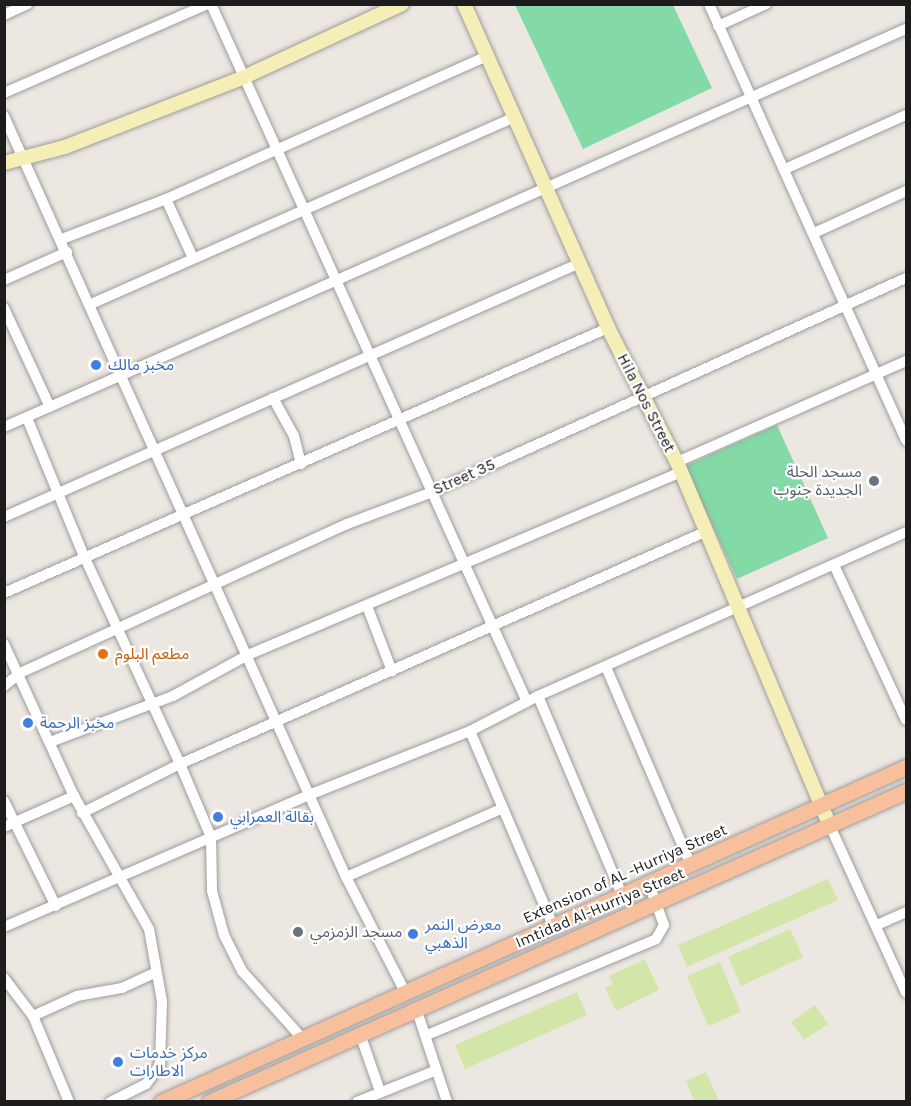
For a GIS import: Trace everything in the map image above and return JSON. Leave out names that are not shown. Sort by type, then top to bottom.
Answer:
[{"type":"main road","name":"Extension of AL -Hurriya Street","points":[[169,1100],[404,990],[649,884],[906,767]]},
{"type":"main road","name":"Imtidad Al-Hurriya Street","points":[[209,1101],[416,1008],[658,904],[906,791]]},
{"type":"street","points":[[4,15],[28,4]]},
{"type":"street","points":[[4,93],[209,4],[337,280],[527,702]]},
{"type":"street","points":[[4,163],[65,147],[242,78],[402,4]]},
{"type":"street","name":"Hila Nos Street","points":[[464,4],[608,328],[679,467],[830,826]]},
{"type":"street","points":[[709,4],[906,439]]},
{"type":"street","points":[[718,26],[766,4]]},
{"type":"street","points":[[4,427],[906,28]]},
{"type":"street","points":[[62,239],[166,199],[487,56]]},
{"type":"street","points":[[785,169],[906,115]]},
{"type":"street","points":[[4,116],[62,239],[120,376],[278,719],[346,877],[404,990]]},
{"type":"street","points":[[91,304],[515,117]]},
{"type":"street","points":[[814,233],[906,191]]},
{"type":"street","points":[[166,199],[193,258]]},
{"type":"street","points":[[4,280],[67,252]]},
{"type":"street","points":[[4,517],[154,449],[371,357],[580,264]]},
{"type":"street","name":"Street 35","points":[[4,686],[20,673],[347,524],[432,492],[906,278]]},
{"type":"street","points":[[4,308],[50,407]]},
{"type":"street","points":[[4,593],[84,556],[400,422],[608,328]]},
{"type":"street","points":[[50,742],[153,704],[248,655],[466,565],[906,361]]},
{"type":"street","points":[[273,398],[294,436],[301,464]]},
{"type":"street","points":[[27,418],[84,556],[120,628],[211,837],[212,891],[224,935],[242,971],[301,1037]]},
{"type":"street","points":[[82,813],[180,764],[278,719],[493,628],[707,531]]},
{"type":"street","points":[[4,927],[119,880],[309,795],[470,731],[538,696],[606,668],[906,532]]},
{"type":"street","points":[[834,565],[906,720]]},
{"type":"street","points":[[367,606],[392,670]]},
{"type":"street","points":[[4,644],[20,673],[82,813],[119,880],[136,901],[149,929],[162,1000],[160,1065],[153,1079],[127,1098],[110,1101]]},
{"type":"street","points":[[606,668],[691,865]]},
{"type":"street","points":[[538,696],[622,895]]},
{"type":"street","points":[[470,731],[554,926]]},
{"type":"street","points":[[9,825],[74,796]]},
{"type":"street","points":[[4,801],[9,825],[56,906]]},
{"type":"street","points":[[346,877],[503,808]]},
{"type":"street","points":[[830,826],[906,992]]},
{"type":"street","points":[[427,1035],[656,939],[664,926],[649,884]]},
{"type":"street","points":[[877,925],[906,912]]},
{"type":"street","points":[[33,1016],[77,996],[122,988],[158,972]]},
{"type":"street","points":[[4,978],[33,1016],[69,1101]]},
{"type":"street","points":[[416,1008],[427,1035],[434,1071],[447,1101]]},
{"type":"street","points":[[360,1034],[380,1090]]},
{"type":"street","points":[[357,1101],[380,1090],[434,1071]]},
{"type":"green space","points":[[515,5],[673,5],[712,88],[583,149]]},
{"type":"green space","points":[[777,425],[828,538],[737,579],[685,466]]},
{"type":"green space","points":[[828,879],[838,900],[687,967],[678,945]]},
{"type":"green space","points":[[790,929],[803,957],[741,986],[728,957]]},
{"type":"green space","points":[[645,959],[659,990],[616,1011],[605,988],[613,984],[609,976]]},
{"type":"green space","points":[[720,962],[741,1012],[708,1026],[687,976]]},
{"type":"green space","points":[[577,992],[587,1015],[465,1069],[455,1045]]},
{"type":"green space","points":[[815,1005],[828,1024],[804,1040],[791,1022]]},
{"type":"green space","points":[[706,1072],[719,1101],[690,1101],[694,1100],[686,1081]]},
{"type":"place","name":"مخبز مالك","points":[[96,365]]},
{"type":"place","name":"مسجد الحلة الجديدة جنوب","points":[[874,481]]},
{"type":"place","name":"مطعم البلوم","points":[[103,654]]},
{"type":"place","name":"مخبز الرحمة","points":[[28,723]]},
{"type":"place","name":"بقالة العمرابي","points":[[218,817]]},
{"type":"place","name":"مسجد الزمزمي","points":[[298,932]]},
{"type":"place","name":"معرض النمر الذهبي","points":[[413,934]]},
{"type":"place","name":"مركز خدمات الاطارات","points":[[118,1062]]}]
